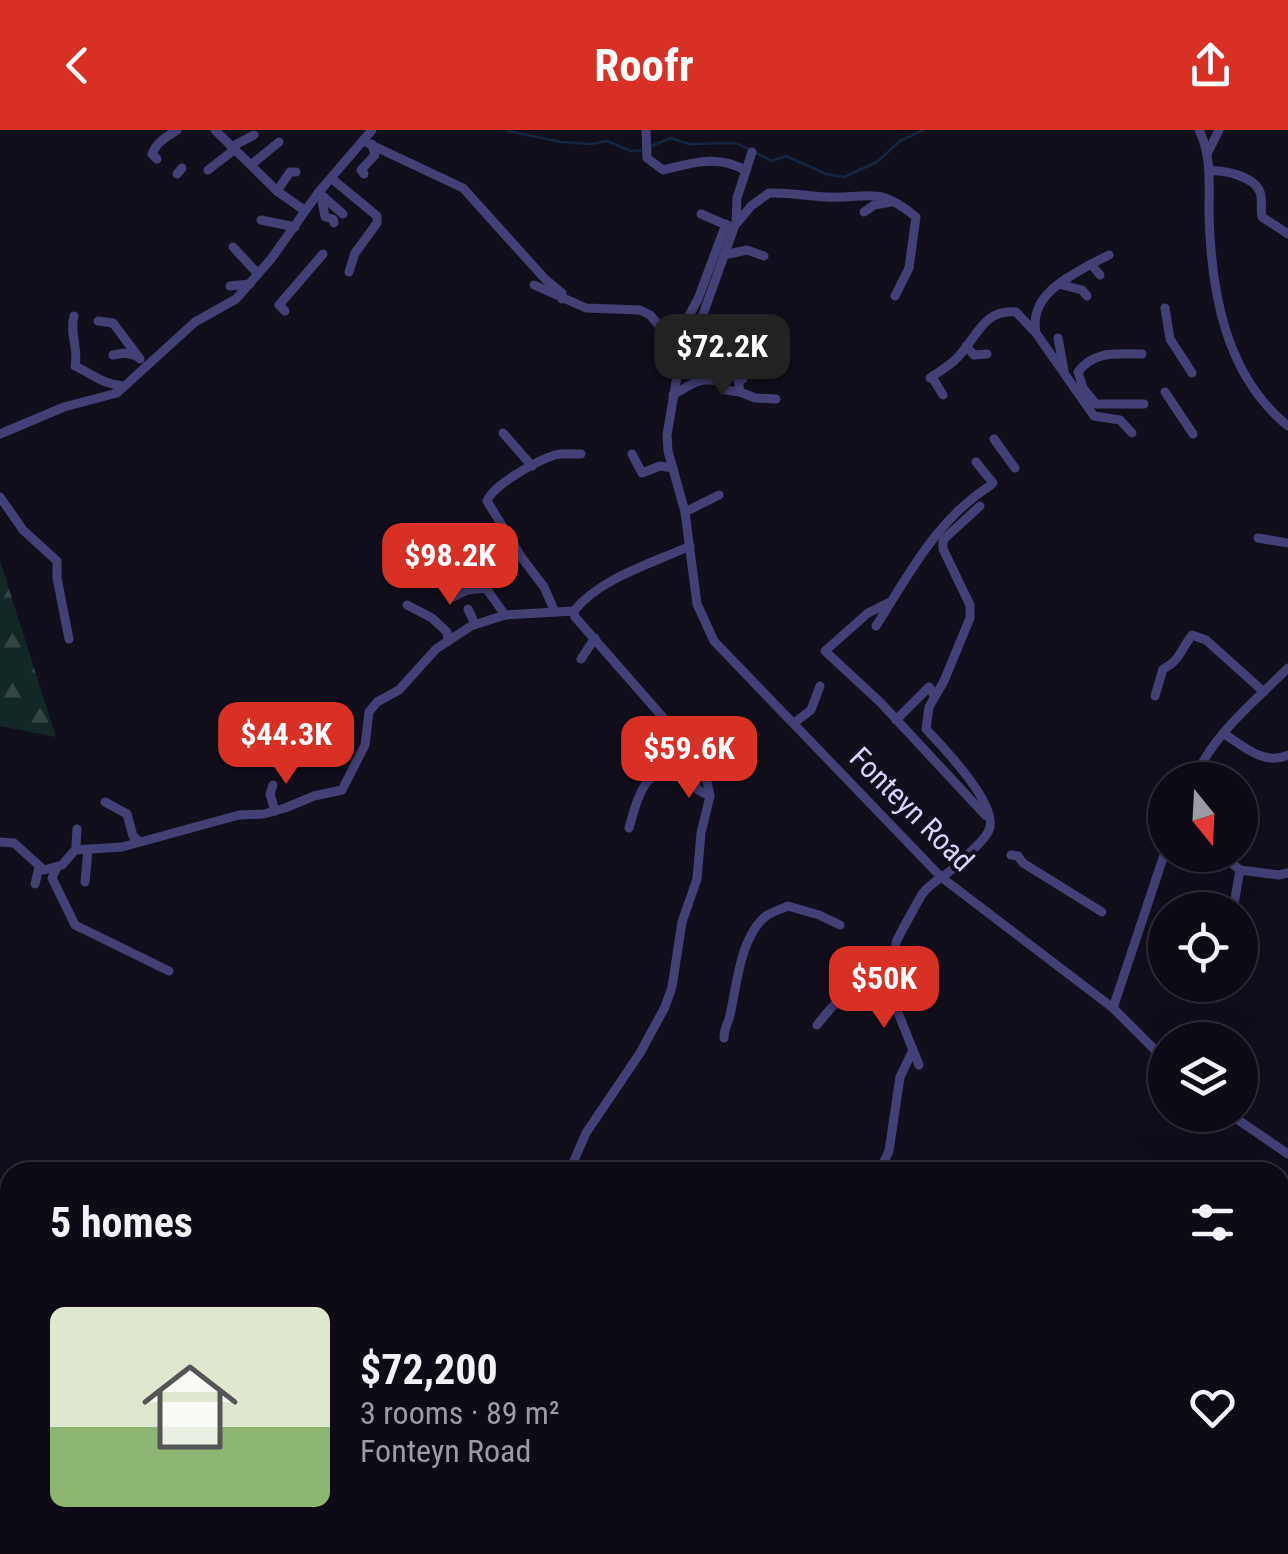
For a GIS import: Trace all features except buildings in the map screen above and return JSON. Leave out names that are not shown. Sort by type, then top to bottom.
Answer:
[{"type":"street","points":[[215,130],[277,191],[304,210]]},
{"type":"street","points":[[646,130],[647,158],[664,170],[708,160],[727,161],[746,170]]},
{"type":"street","points":[[1200,130],[1208,171],[1210,268],[1228,337],[1254,392],[1288,426]]},
{"type":"street","points":[[1206,154],[1220,130]]},
{"type":"street","points":[[171,144],[177,131]]},
{"type":"street","points":[[158,159],[152,154],[155,148],[162,138],[177,131]]},
{"type":"street","points":[[208,170],[254,134]]},
{"type":"street","points":[[364,174],[362,166],[375,155],[368,136]]},
{"type":"street","points":[[0,434],[64,408],[102,400],[124,386],[143,362],[196,322],[236,299],[304,210],[321,195],[368,136]]},
{"type":"street","points":[[368,136],[463,188],[544,279],[562,293],[562,299]]},
{"type":"street","points":[[252,165],[279,142]]},
{"type":"street","points":[[719,495],[686,512],[668,434],[672,394],[724,255],[752,152]]},
{"type":"street","points":[[1208,171],[1231,172],[1255,185],[1262,199],[1262,217],[1288,234]]},
{"type":"street","points":[[277,191],[290,172],[296,172]]},
{"type":"street","points":[[331,178],[377,216],[378,223],[355,253],[349,272]]},
{"type":"street","points":[[673,345],[732,225],[769,193],[826,197],[873,194],[894,201],[916,217],[908,268],[895,296]]},
{"type":"street","points":[[321,195],[343,214]]},
{"type":"street","points":[[321,195],[325,217],[334,223]]},
{"type":"street","points":[[864,212],[874,205],[894,201]]},
{"type":"street","points":[[701,214],[732,225]]},
{"type":"street","points":[[261,220],[294,226]]},
{"type":"street","points":[[234,247],[258,274]]},
{"type":"street","points":[[724,255],[747,250],[764,256]]},
{"type":"street","points":[[285,311],[279,305],[323,254]]},
{"type":"street","points":[[1036,333],[1034,311],[1039,301],[1059,284],[1108,255]]},
{"type":"street","points":[[1091,264],[1100,275]]},
{"type":"street","points":[[230,286],[250,284]]},
{"type":"street","points":[[1059,284],[1082,290],[1087,296]]},
{"type":"street","points":[[534,285],[586,308],[640,310],[650,315],[682,362]]},
{"type":"street","points":[[1165,308],[1170,339],[1192,374]]},
{"type":"street","points":[[943,395],[931,378],[966,346],[987,319],[1007,311],[1024,317],[1094,416],[1120,420],[1132,433]]},
{"type":"street","points":[[74,316],[70,327],[76,350],[75,366],[88,370],[105,384],[124,386]]},
{"type":"street","points":[[98,322],[113,323],[143,362]]},
{"type":"street","points":[[1058,338],[1066,378]]},
{"type":"street","points":[[694,340],[743,345],[743,379]]},
{"type":"street","points":[[732,342],[740,392]]},
{"type":"street","points":[[966,346],[974,356],[987,354]]},
{"type":"street","points":[[1142,354],[1112,352],[1090,360],[1078,372],[1083,388],[1096,404],[1144,404]]},
{"type":"street","points":[[113,356],[125,353],[143,362]]},
{"type":"street","points":[[944,369],[952,378]]},
{"type":"street","points":[[672,394],[696,380],[710,378],[723,383],[726,390],[755,398],[776,398]]},
{"type":"street","points":[[1165,392],[1193,434]]},
{"type":"street","points":[[502,433],[522,446],[532,466]]},
{"type":"street","points":[[994,438],[1015,468]]},
{"type":"street","points":[[555,612],[544,587],[487,501],[490,492],[532,466],[555,455],[581,454]]},
{"type":"street","points":[[632,454],[642,473],[660,466],[673,468]]},
{"type":"street","points":[[876,626],[910,569],[941,528],[965,503],[992,484],[976,462]]},
{"type":"street","points":[[0,497],[23,530],[57,561],[68,639]]},
{"type":"street","points":[[817,1025],[850,989],[866,985],[882,989],[887,985],[895,970],[898,936],[916,910],[921,894],[989,832],[991,821],[971,777],[926,729],[928,707],[944,682],[970,618],[970,606],[942,549],[943,540],[980,506]]},
{"type":"street","name":"Fonteyn Road","points":[[686,512],[697,604],[714,642],[941,877],[1113,1008],[1148,1043]]},
{"type":"street","points":[[1258,538],[1288,544]]},
{"type":"street","points":[[573,1162],[586,1133],[640,1053],[665,1007],[682,922],[697,879],[701,833],[710,796],[703,763],[575,617],[574,611],[582,601],[609,584],[690,546]]},
{"type":"street","points":[[476,558],[491,580],[486,588]]},
{"type":"street","points":[[693,578],[705,574]]},
{"type":"street","points":[[486,588],[505,615]]},
{"type":"street","points":[[453,597],[467,590],[486,588]]},
{"type":"street","points":[[890,602],[868,613],[825,650],[991,821]]},
{"type":"street","points":[[407,606],[432,618],[447,632],[448,641]]},
{"type":"street","points":[[468,609],[475,624]]},
{"type":"street","points":[[169,971],[75,926],[52,878],[57,867],[81,846],[140,842],[239,814],[275,811],[342,790],[365,745],[369,712],[377,702],[400,690],[448,641],[475,624],[505,615],[574,611]]},
{"type":"street","points":[[1155,696],[1162,668],[1173,665],[1189,638],[1196,635],[1264,692]]},
{"type":"street","points":[[581,660],[595,638]]},
{"type":"street","points":[[1202,762],[1223,733],[1288,668]]},
{"type":"street","points":[[794,723],[810,710],[820,686]]},
{"type":"street","points":[[896,720],[929,687],[934,695]]},
{"type":"street","points":[[1223,733],[1260,758],[1280,759],[1288,755]]},
{"type":"street","points":[[629,828],[640,792],[650,777],[660,772],[689,772],[698,790],[710,796]]},
{"type":"street","points":[[273,785],[270,794],[275,811]]},
{"type":"street","points":[[105,802],[128,814],[132,836],[140,842]]},
{"type":"street","points":[[77,830],[84,882]]},
{"type":"street","points":[[0,842],[14,843],[44,870],[57,867]]},
{"type":"street","points":[[1011,855],[1102,912]]},
{"type":"street","points":[[34,884],[39,867]]},
{"type":"street","points":[[1113,1008],[1158,872]]},
{"type":"street","points":[[1255,872],[1285,876]]},
{"type":"street","points":[[724,1038],[750,940],[766,916],[788,906],[819,914],[840,925]]},
{"type":"street","points":[[887,985],[918,1066]]},
{"type":"street","points":[[884,1162],[889,1151],[900,1076],[913,1050]]},
{"type":"street","points":[[1256,1132],[1288,1154]]},
{"type":"green space","points":[[0,561],[56,737],[0,726]]},
{"type":"waterway","points":[[651,146],[671,138],[689,144],[736,143],[772,161],[786,156],[826,174],[844,177],[877,162],[900,141],[923,130]]},
{"type":"waterway","points":[[508,131],[561,142],[607,141],[631,151],[644,150]]}]
